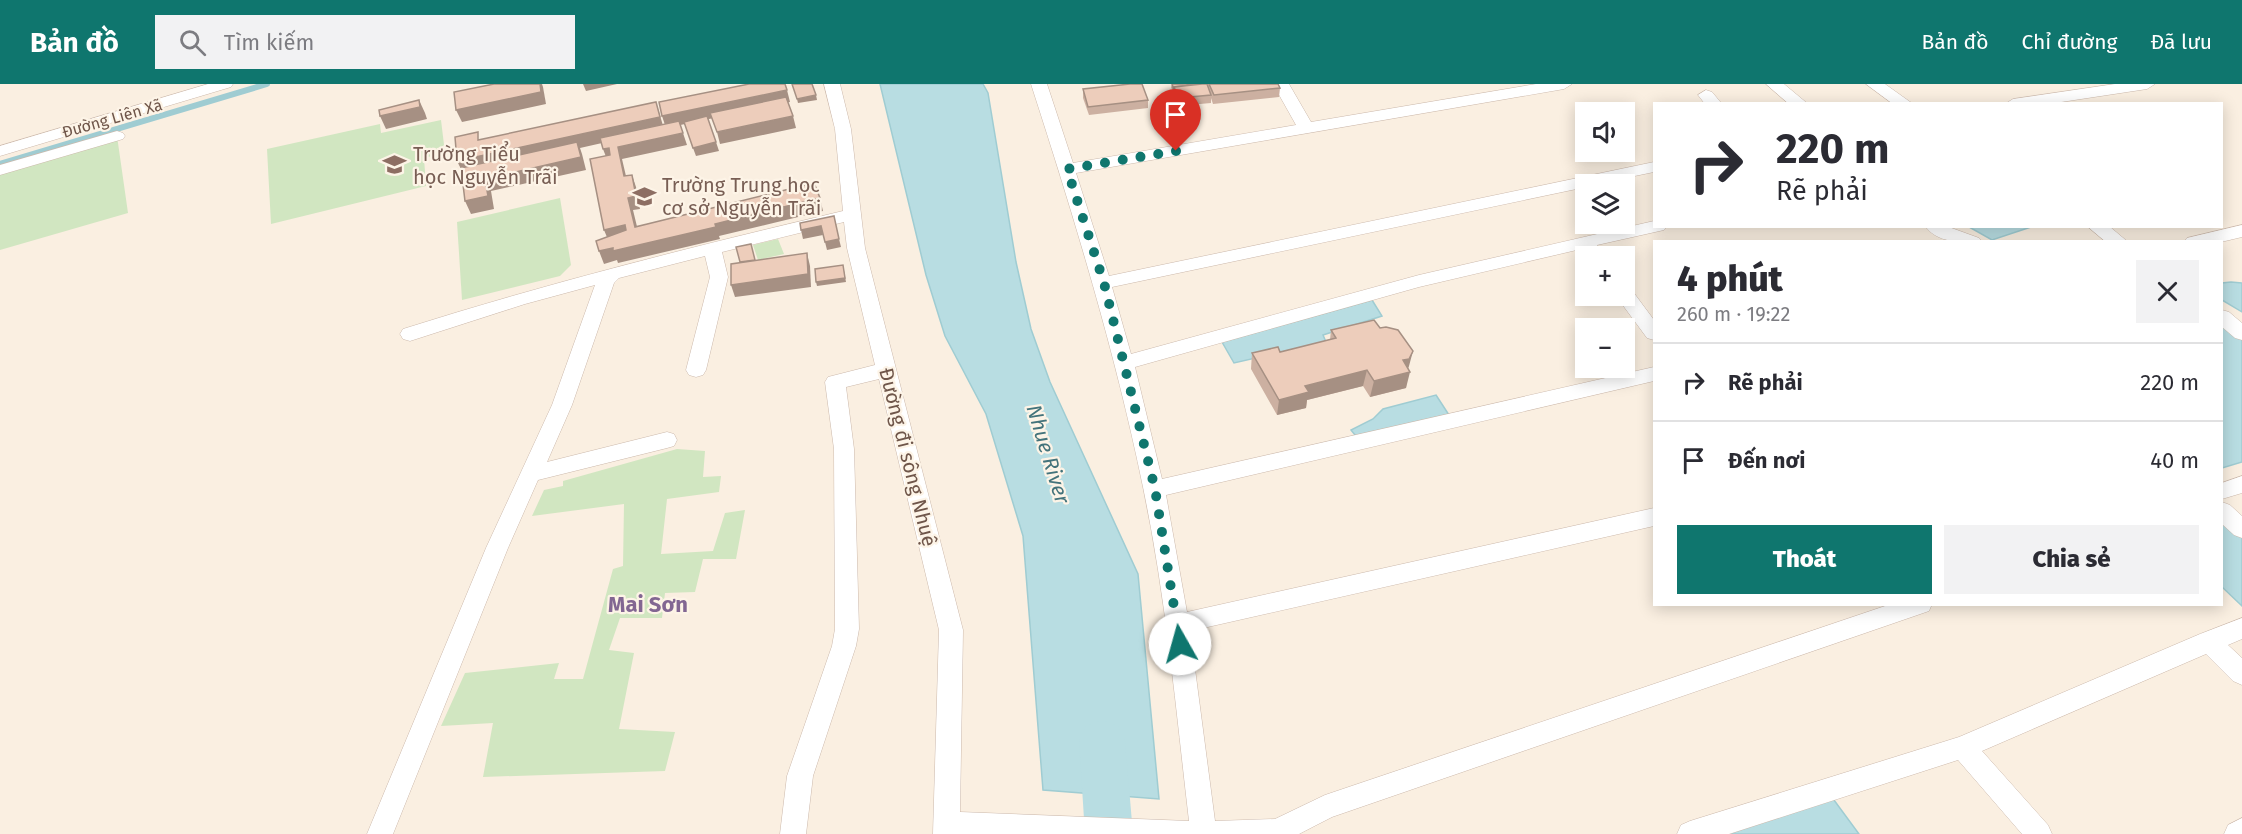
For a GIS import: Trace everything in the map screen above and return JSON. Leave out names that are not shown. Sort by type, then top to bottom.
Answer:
[{"type":"street","name":"Đường Liên Xã","points":[[0,151],[225,84]]},
{"type":"street","name":"Đường đi sông Nhuệ","points":[[832,84],[843,129],[856,249],[951,630],[947,829]]},
{"type":"street","points":[[1039,84],[1104,283],[1155,489],[1178,624],[1204,833]]},
{"type":"street","points":[[1281,84],[1307,129]]},
{"type":"street","points":[[1067,169],[1564,84]]},
{"type":"street","points":[[1774,84],[1797,102]]},
{"type":"street","points":[[1874,84],[1902,102]]},
{"type":"street","points":[[2026,102],[2147,84]]},
{"type":"street","points":[[0,170],[117,136]]},
{"type":"street","points":[[1104,283],[1653,167]]},
{"type":"street","points":[[410,334],[520,299],[712,248],[851,215]]},
{"type":"street","points":[[1600,246],[1653,228]]},
{"type":"street","points":[[1936,228],[1967,240]]},
{"type":"street","points":[[2099,228],[2116,240]]},
{"type":"street","points":[[2202,240],[2242,231]]},
{"type":"street","points":[[696,370],[719,277],[712,248]]},
{"type":"street","points":[[1124,363],[1419,281],[1575,252]]},
{"type":"street","points":[[380,834],[497,548],[561,405],[603,284],[613,274]]},
{"type":"street","points":[[1634,306],[1653,332]]},
{"type":"street","points":[[2223,318],[2242,333]]},
{"type":"street","points":[[793,834],[800,777],[844,646],[847,629],[844,449],[835,382],[886,370]]},
{"type":"street","points":[[1155,489],[1653,374]]},
{"type":"street","points":[[531,474],[668,440]]},
{"type":"street","points":[[2223,491],[2242,484]]},
{"type":"street","points":[[2223,512],[2242,529]]},
{"type":"street","points":[[1178,624],[1653,517]]},
{"type":"street","points":[[1175,834],[1277,833],[1325,807],[1915,606]]},
{"type":"street","points":[[1690,834],[1963,747],[2242,628]]},
{"type":"street","points":[[2208,641],[2242,674]]},
{"type":"street","points":[[1963,747],[2039,834]]},
{"type":"street","points":[[947,829],[986,825],[1171,834]]},
{"type":"street","points":[[2237,834],[2242,831]]},
{"type":"green space","points":[[441,120],[445,153],[424,158],[426,186],[271,224],[267,149],[380,124],[381,133]]},
{"type":"green space","points":[[117,136],[128,213],[0,250],[0,170]]},
{"type":"green space","points":[[560,198],[571,265],[560,276],[462,300],[457,222]]},
{"type":"green space","points":[[778,239],[784,254],[758,260],[753,245]]},
{"type":"green space","points":[[677,449],[705,451],[703,477],[721,476],[719,492],[667,499],[661,554],[713,551],[725,513],[745,510],[736,559],[703,559],[695,592],[665,593],[662,618],[620,618],[609,650],[634,653],[619,729],[675,732],[665,771],[483,777],[493,723],[441,726],[465,673],[559,663],[554,679],[583,679],[613,569],[623,566],[624,504],[532,516],[544,490],[563,486],[563,481]]},
{"type":"water","points":[[880,84],[983,84],[988,93],[1016,262],[1031,329],[1050,382],[1138,574],[1159,799],[1043,790],[1023,536],[986,414],[945,336],[926,275]]},
{"type":"water","points":[[1971,228],[2028,228],[1992,240]]},
{"type":"water","points":[[2223,283],[2242,283],[2242,312],[2223,301]]},
{"type":"water","points":[[1372,300],[1382,316],[1323,335],[1326,342],[1234,363],[1222,342]]},
{"type":"water","points":[[2223,322],[2242,338],[2242,462],[2223,468]]},
{"type":"water","points":[[1436,395],[1451,418],[1359,440],[1351,430],[1373,419],[1383,409]]},
{"type":"water","points":[[2223,522],[2242,538],[2242,606],[2223,588]]},
{"type":"water","points":[[1831,796],[1859,834],[1725,834]]},
{"type":"building","points":[[494,84],[540,84],[541,92],[456,110],[454,92]]},
{"type":"building","points":[[749,84],[785,84],[787,90],[662,116],[659,102]]},
{"type":"building","points":[[792,84],[812,84],[816,95],[797,99]]},
{"type":"building","points":[[1142,84],[1148,100],[1088,107],[1083,89]]},
{"type":"building","points":[[1172,84],[1202,84],[1174,87],[1174,90]]},
{"type":"building","points":[[1207,84],[1211,95],[1179,98],[1174,87]]},
{"type":"building","points":[[1209,84],[1278,84],[1280,88],[1214,95]]},
{"type":"building","points":[[786,97],[793,116],[717,132],[710,113]]},
{"type":"building","points":[[419,100],[420,107],[380,116],[379,110]]},
{"type":"building","points":[[656,102],[660,117],[457,161],[455,137],[478,132],[478,140]]},
{"type":"building","points":[[707,116],[716,142],[693,148],[684,122]]},
{"type":"building","points":[[679,121],[683,133],[618,147],[624,176],[632,175],[636,196],[628,198],[635,227],[814,183],[820,198],[715,224],[716,227],[613,251],[613,248],[599,251],[596,241],[626,230],[625,225],[604,230],[590,159],[610,155],[609,148],[603,149],[600,138]]},
{"type":"building","points":[[577,142],[581,157],[485,179],[488,196],[465,201],[461,168]]},
{"type":"building","points":[[834,216],[839,239],[825,242],[821,226],[801,230],[800,223]]},
{"type":"building","points":[[751,244],[755,260],[740,262],[736,247]]},
{"type":"building","points":[[807,253],[808,274],[731,285],[731,264]]},
{"type":"building","points":[[843,265],[845,278],[816,282],[815,269]]},
{"type":"building","points":[[1374,320],[1380,328],[1398,330],[1413,351],[1409,359],[1403,360],[1410,372],[1374,381],[1367,370],[1305,386],[1309,392],[1279,400],[1252,353],[1278,347],[1280,352],[1336,338],[1331,330]]},
{"type":"waterway","points":[[0,164],[267,84]]},
{"type":"waterway","name":"Nhue River","points":[[1102,741],[1109,834]]},
{"type":"place","name":"Trường Tiểu học Nguyễn Trãi","points":[[395,165]]},
{"type":"place","name":"Trường Trung học cơ sở Nguyễn Trãi","points":[[644,197]]},
{"type":"district","name":"Mai Sơn","points":[[648,604]]},
{"type":"route","points":[[1176,151],[1067,169],[1104,283],[1155,489],[1180,644]]}]
